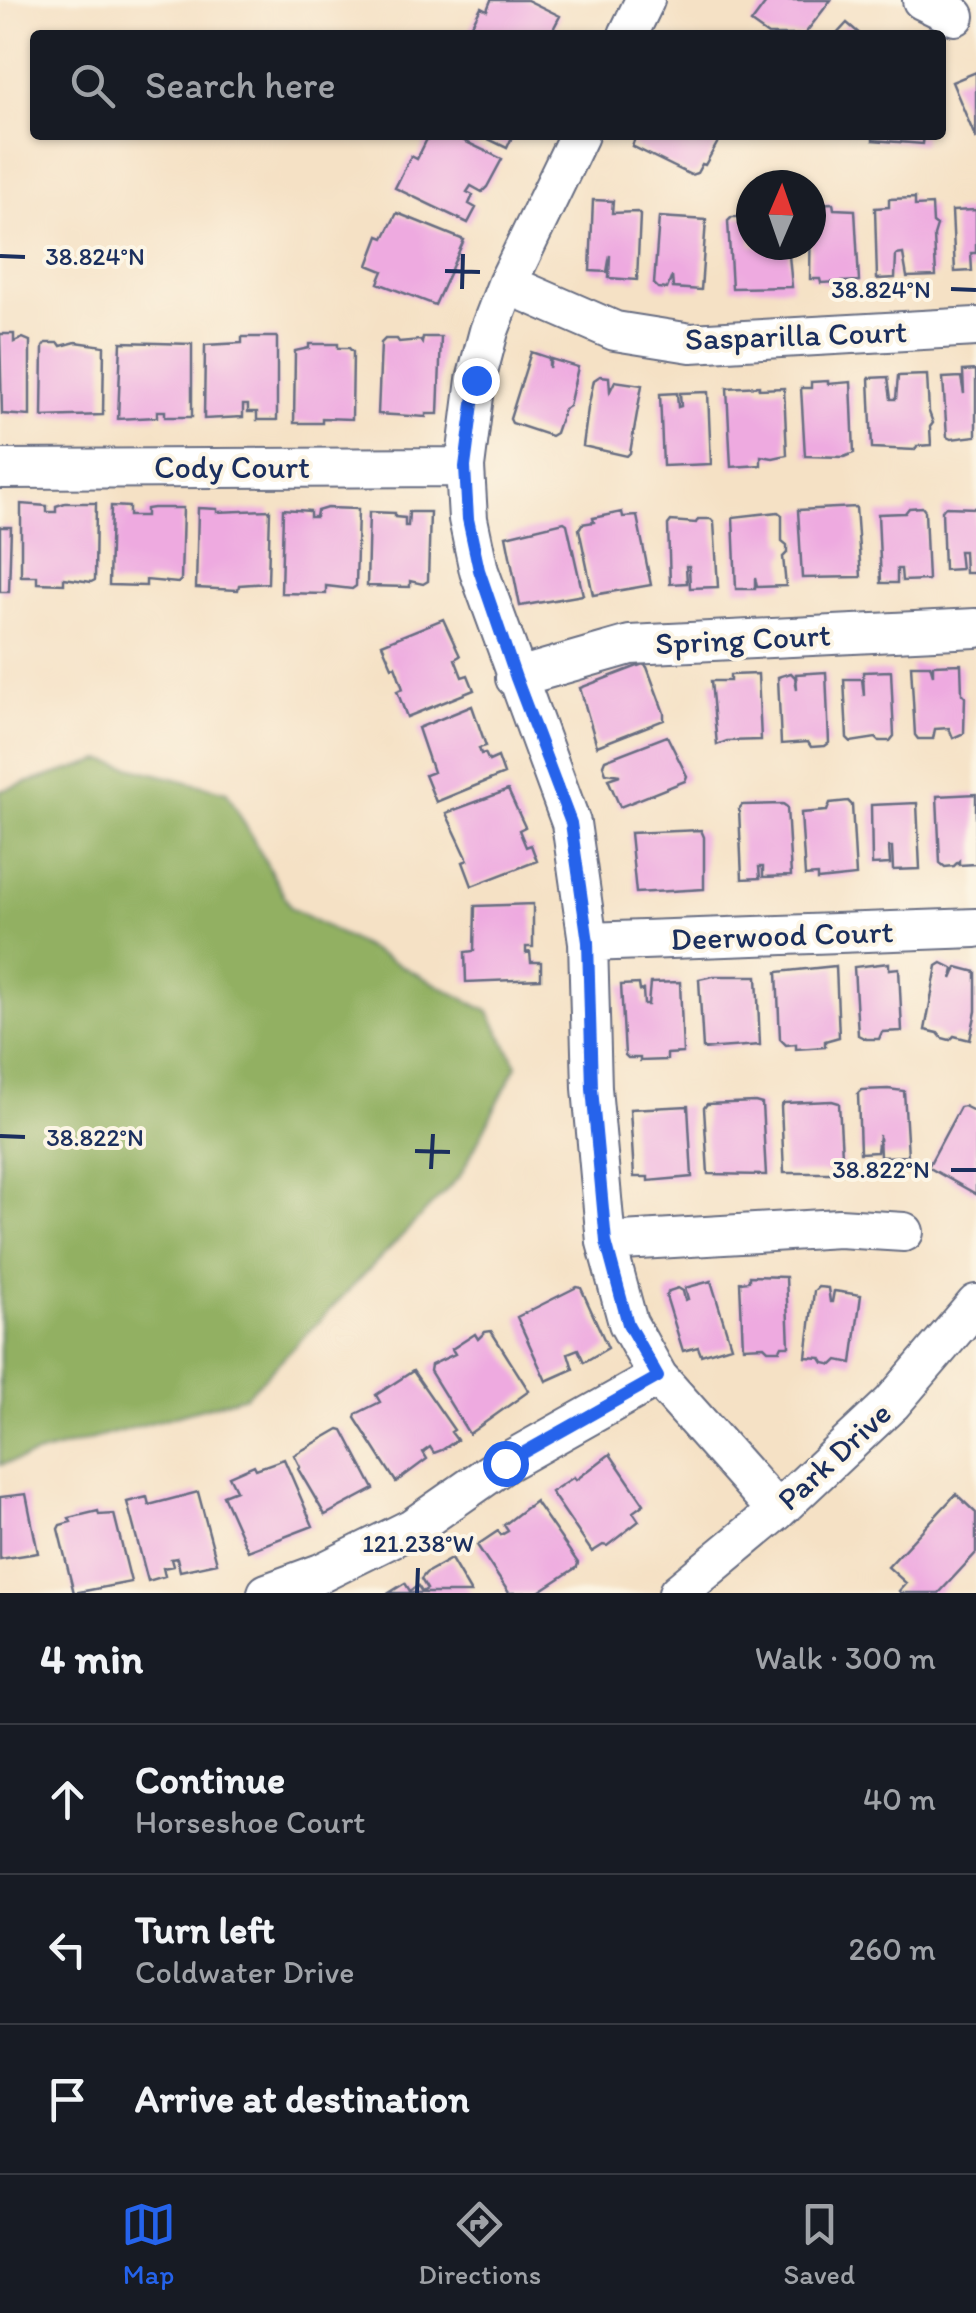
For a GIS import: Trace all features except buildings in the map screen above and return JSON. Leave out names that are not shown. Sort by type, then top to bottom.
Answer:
[{"type":"street","points":[[630,30],[645,0]]},
{"type":"street","points":[[578,140],[507,284],[489,331],[476,380],[465,467],[468,519],[479,570],[571,823],[588,942],[592,1088],[606,1242],[628,1324],[658,1377],[777,1511]]},
{"type":"street","name":"Sasparilla Court","points":[[507,284],[615,331],[691,343],[976,327]]},
{"type":"street","name":"Cody Court","points":[[0,469],[465,467]]},
{"type":"street","name":"Spring Court","points":[[516,678],[630,645],[976,628]]},
{"type":"street","name":"Deerwood Court","points":[[588,942],[976,928]]},
{"type":"street","points":[[606,1242],[839,1228],[904,1232]]},
{"type":"street","name":"Park Drive","points":[[678,1593],[777,1511],[892,1403],[976,1304]]},
{"type":"street","points":[[267,1593],[320,1574],[412,1528],[505,1463],[658,1377]]},
{"type":"green space","points":[[102,760],[227,792],[291,908],[489,1012],[517,1065],[460,1176],[246,1396],[0,1465],[0,791]]},
{"type":"route","points":[[476,380],[465,467],[468,519],[479,570],[571,823],[588,942],[592,1088],[606,1242],[628,1324],[658,1377],[505,1463]]}]
